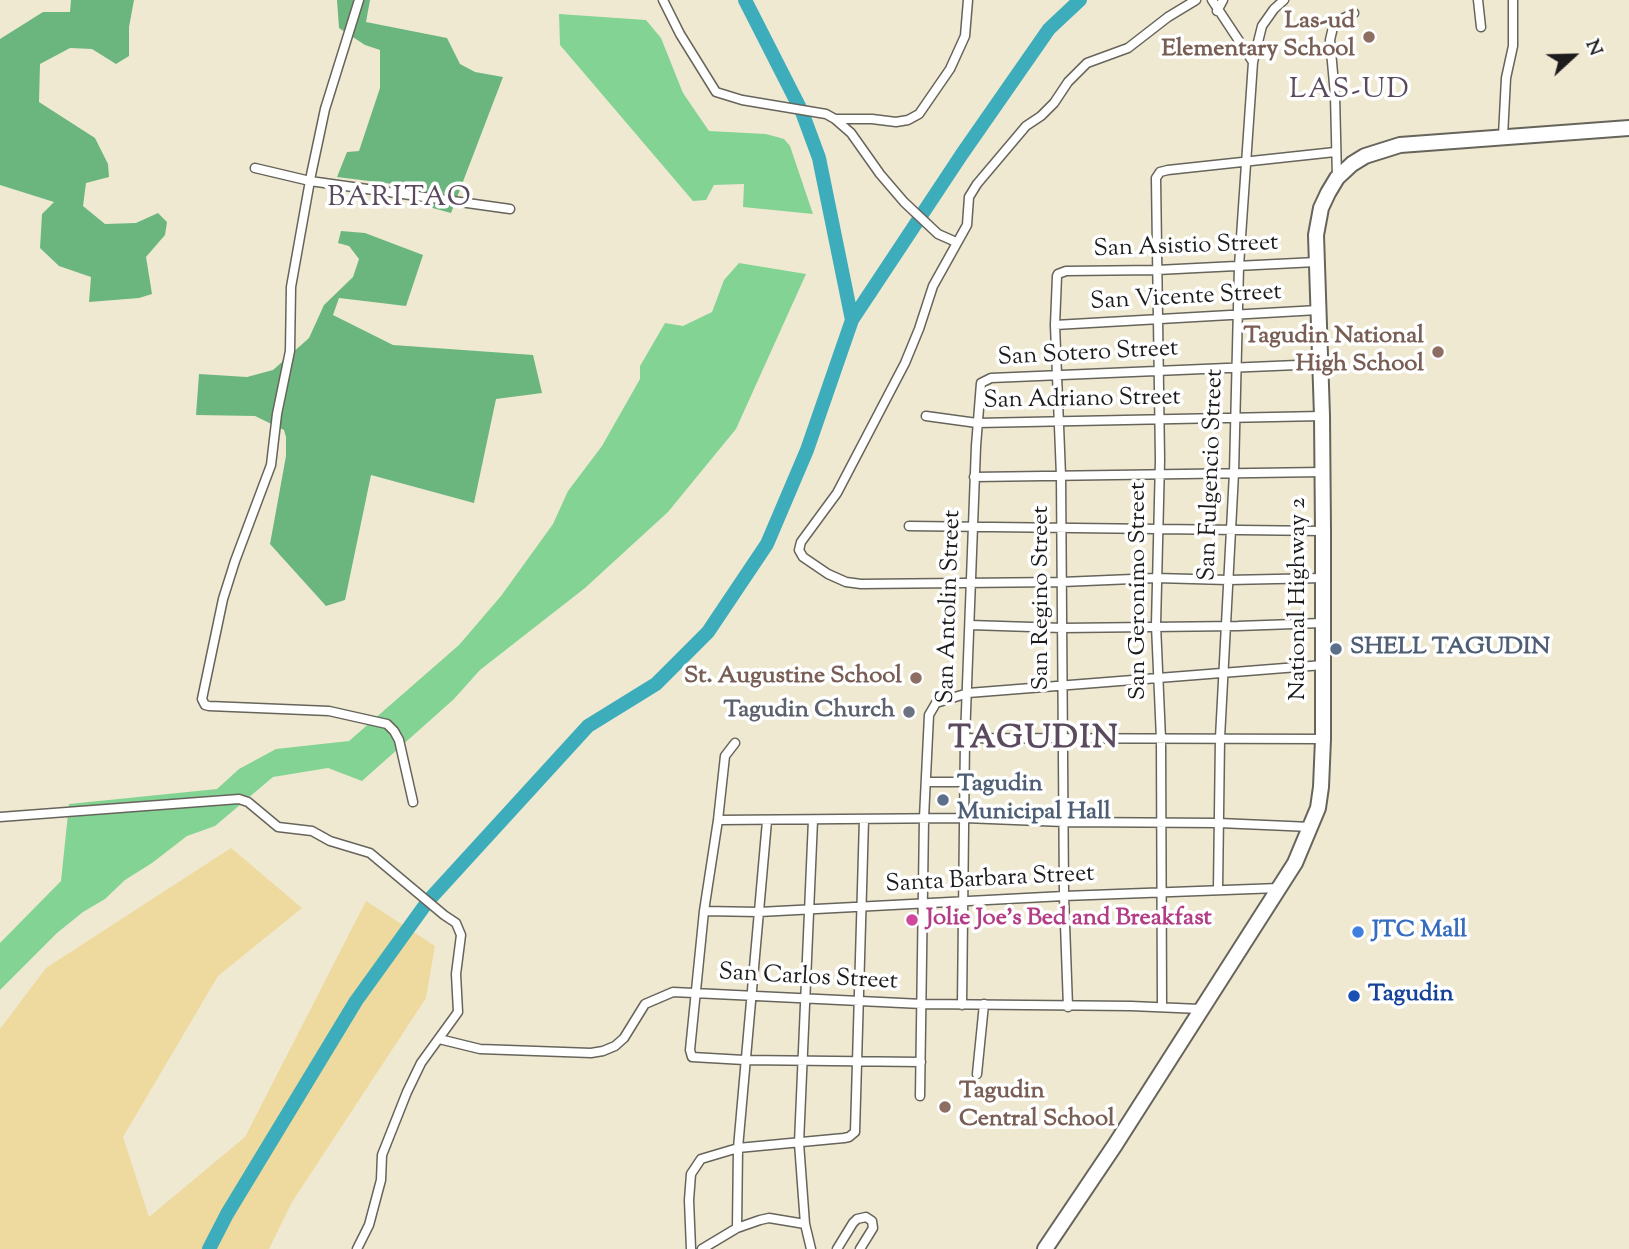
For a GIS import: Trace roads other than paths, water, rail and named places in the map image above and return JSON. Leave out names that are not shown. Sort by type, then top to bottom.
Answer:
[{"type":"highway","name":"National Highway 2","points":[[1045,1249],[1296,863],[1311,827],[1321,788],[1323,739],[1323,472],[1316,262],[1321,208],[1338,178],[1352,164],[1364,156],[1400,145],[1629,128]]},
{"type":"street","points":[[359,0],[325,109],[310,181],[290,287],[290,351],[277,414],[271,465],[223,599],[202,699],[205,705],[209,706],[329,711],[387,724],[399,740],[413,802]]},
{"type":"street","points":[[663,0],[680,34],[716,92],[742,100],[826,114],[835,119],[851,133],[904,202],[939,234],[956,242]]},
{"type":"street","points":[[835,119],[897,122],[919,114],[950,69],[965,36],[968,0]]},
{"type":"street","points":[[1196,0],[1168,17],[1128,48],[1087,63],[1068,82],[1054,103],[1026,126],[977,184],[969,197],[967,225],[933,286],[905,363],[837,493],[800,546],[803,558],[846,582],[1323,578]]},
{"type":"street","points":[[1212,0],[1253,62]]},
{"type":"street","points":[[1217,11],[1223,0]]},
{"type":"street","name":"San Fulgencio Street","points":[[1218,890],[1220,738],[1234,473],[1239,266],[1253,62],[1262,26],[1284,0]]},
{"type":"street","points":[[1478,0],[1481,27]]},
{"type":"street","points":[[1503,136],[1506,78],[1513,46],[1513,0]]},
{"type":"street","points":[[1338,178],[1331,28],[1334,23],[1354,13]]},
{"type":"street","points":[[1247,162],[1335,152]]},
{"type":"street","name":"San Geronimo Street","points":[[1162,1007],[1161,739],[1156,625],[1159,476],[1158,175],[1168,170],[1247,162]]},
{"type":"street","points":[[255,168],[310,181],[510,209]]},
{"type":"street","name":"San Asistio Street","points":[[1058,274],[1066,271],[1157,270],[1316,262]]},
{"type":"street","name":"San Regino Street","points":[[1058,274],[1055,325],[1060,422],[1063,822],[1068,1007]]},
{"type":"street","name":"San Vicente Street","points":[[1055,325],[1318,310]]},
{"type":"street","name":"San Sotero Street","points":[[984,380],[1159,369],[1321,363]]},
{"type":"street","name":"San Antolin Street","points":[[962,1005],[965,738],[974,477],[980,386],[984,380]]},
{"type":"street","name":"San Adriano Street","points":[[926,415],[977,423],[1322,416]]},
{"type":"street","points":[[974,477],[1323,472]]},
{"type":"street","points":[[909,526],[1323,531]]},
{"type":"street","points":[[970,625],[1062,628],[1322,623]]},
{"type":"street","points":[[920,1096],[924,818],[932,708],[943,700],[968,693],[1322,665]]},
{"type":"street","points":[[965,738],[1323,739]]},
{"type":"street","points":[[735,743],[725,756],[695,992],[690,1050],[692,1057],[921,1062]]},
{"type":"street","points":[[926,782],[965,782]]},
{"type":"street","points":[[0,817],[239,799],[248,802],[278,827],[312,831],[330,841],[370,853],[460,928],[456,974],[458,1012],[421,1063],[386,1143],[369,1225],[357,1249]]},
{"type":"street","points":[[718,820],[965,818],[1311,827]]},
{"type":"street","points":[[811,1249],[805,1224],[799,1143],[813,820]]},
{"type":"street","points":[[691,1249],[691,1174],[701,1159],[738,1148],[853,1135],[856,1127],[864,820]]},
{"type":"street","points":[[737,1228],[738,1148],[744,1060],[767,821]]},
{"type":"street","name":"Santa Barbara Street","points":[[704,911],[759,912],[1064,895],[1279,888]]},
{"type":"street","name":"San Carlos Street","points":[[439,1039],[480,1049],[591,1053],[603,1051],[624,1038],[641,1009],[652,1000],[673,992],[922,1004],[1200,1009]]},
{"type":"street","points":[[977,1074],[984,1004]]},
{"type":"street","points":[[837,1249],[853,1223],[866,1217],[872,1222],[873,1228],[860,1249]]},
{"type":"street","points":[[702,1249],[737,1228],[769,1218],[805,1224]]},
{"type":"waterway","points":[[745,0],[802,112],[819,158],[852,320]]},
{"type":"waterway","points":[[209,1249],[227,1214],[356,1001],[428,901],[588,726],[656,684],[708,632],[767,544],[807,450],[852,320],[1049,29],[1080,0]]},
{"type":"place","name":"Las-ud Elementary School","points":[[1369,37]]},
{"type":"place","name":"Tagudin National High School","points":[[1438,352]]},
{"type":"place","name":"SHELL TAGUDIN","points":[[1336,649]]},
{"type":"place","name":"St. Augustine School","points":[[916,678]]},
{"type":"place","name":"Tagudin Church","points":[[909,712]]},
{"type":"place","name":"Tagudin Municipal Hall","points":[[943,800]]},
{"type":"place","name":"Jolie Joe's Bed and Breakfast","points":[[912,920]]},
{"type":"place","name":"JTC Mall","points":[[1358,932]]},
{"type":"place","name":"Tagudin","points":[[1354,996]]},
{"type":"place","name":"Tagudin Central School","points":[[945,1107]]},
{"type":"district","name":"LAS-UD","points":[[1350,92]]},
{"type":"district","name":"BARITAO","points":[[400,200]]},
{"type":"district","name":"TAGUDIN","points":[[1034,742]]}]
